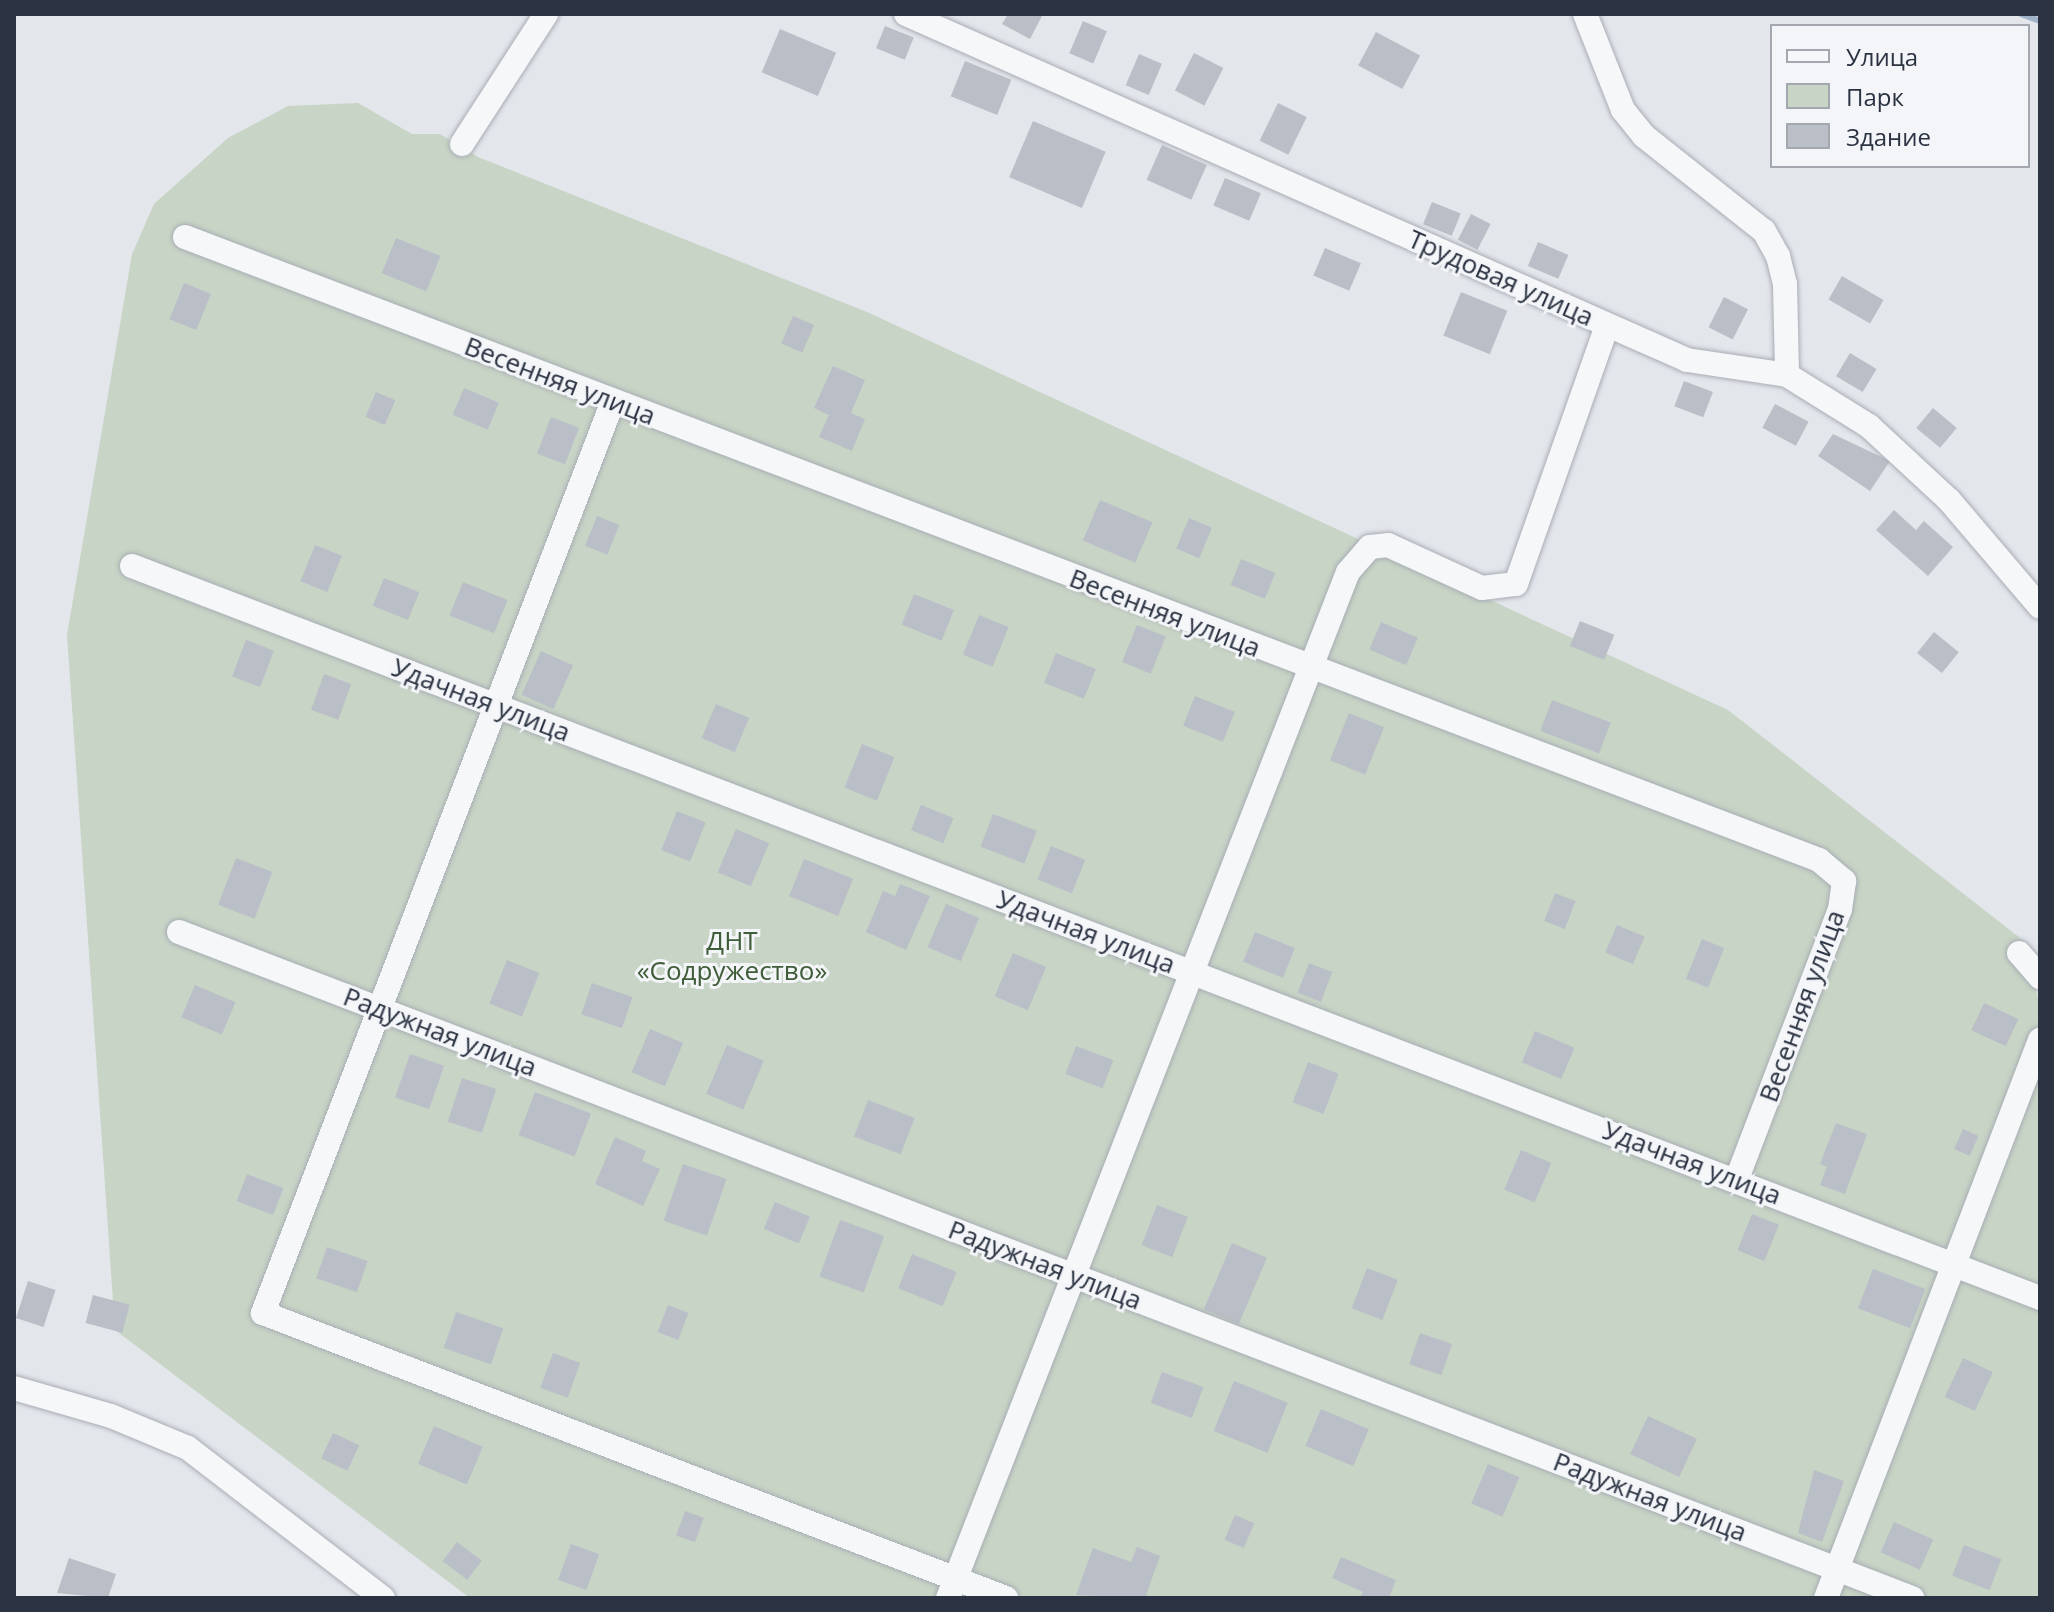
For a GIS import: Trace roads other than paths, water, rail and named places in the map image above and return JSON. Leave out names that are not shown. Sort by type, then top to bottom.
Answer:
[{"type":"street","points":[[462,144],[546,14]]},
{"type":"street","name":"Трудовая улица","points":[[906,14],[1687,360],[1787,375],[1869,426],[1949,500],[2040,607]]},
{"type":"street","points":[[1585,14],[1623,110],[1644,136],[1764,231],[1778,256],[1785,284],[1787,375]]},
{"type":"street","name":"Весенняя улица","points":[[185,237],[1310,669],[1819,860],[1844,881],[1840,909],[1737,1179]]},
{"type":"street","points":[[952,1588],[1348,572],[1370,547],[1388,545],[1482,588],[1516,584],[1607,326]]},
{"type":"street","points":[[613,401],[499,707],[378,1008],[263,1313],[952,1588],[1006,1598]]},
{"type":"street","name":"Удачная улица","points":[[132,566],[1737,1179],[2040,1298]]},
{"type":"street","name":"Радужная улица","points":[[179,932],[1912,1598]]},
{"type":"street","points":[[2019,953],[2040,977]]},
{"type":"street","points":[[1826,1598],[2040,1040]]},
{"type":"street","points":[[14,1388],[111,1416],[188,1448],[383,1598]]},
{"type":"waterway","points":[[2021,14],[2040,21]]},
{"type":"park label","name":"ДНТ «Содружество»","points":[[732,956]]}]
